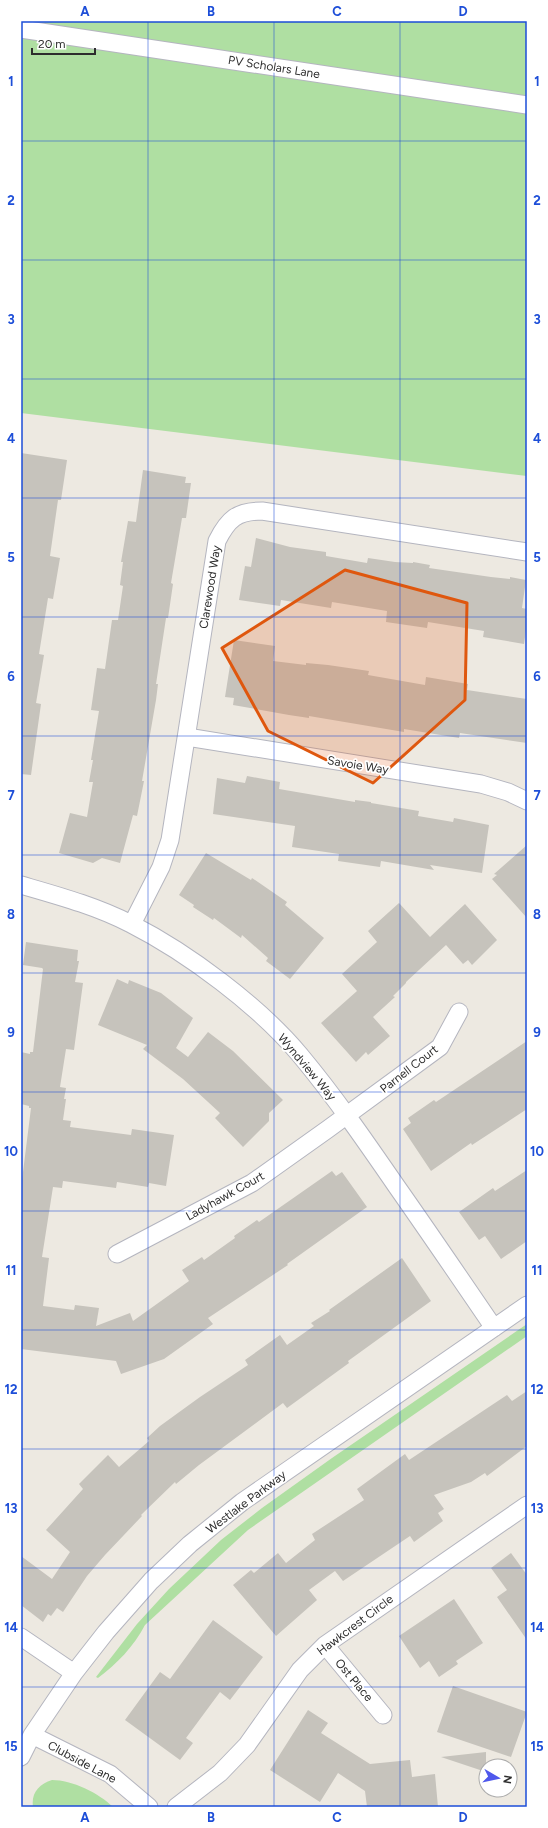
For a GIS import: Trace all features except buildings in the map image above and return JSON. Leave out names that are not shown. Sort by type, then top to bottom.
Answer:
[{"type":"street","name":"PV Scholars Lane","points":[[21,30],[527,105]]},
{"type":"street","name":"Clarewood Way","points":[[132,924],[161,867],[170,840],[217,541],[225,526],[236,516],[250,511],[262,511],[527,552]]},
{"type":"street","name":"Savoie Way","points":[[187,737],[481,784],[508,792],[527,801]]},
{"type":"street","name":"Wyndview Way","points":[[21,885],[85,904],[132,924],[216,978],[263,1018],[299,1054],[348,1115],[494,1328]]},
{"type":"street","name":"Parnell Court","points":[[348,1115],[440,1047],[458,1012]]},
{"type":"street","name":"Ladyhawk Court","points":[[117,1254],[252,1183],[348,1115]]},
{"type":"street","name":"Westlake Parkway","points":[[21,1757],[32,1735],[74,1673],[106,1632],[151,1582],[190,1544],[242,1502],[527,1305]]},
{"type":"street","name":"Hawkcrest Circle","points":[[176,1807],[220,1773],[247,1745],[300,1670],[325,1645],[527,1505]]},
{"type":"street","points":[[21,1637],[74,1673]]},
{"type":"street","name":"Ost Place","points":[[325,1645],[383,1715]]},
{"type":"street","name":"Clubside Lane","points":[[32,1735],[110,1774],[149,1807]]},
{"type":"highlighted area","points":[[345,570],[467,603],[465,700],[373,783],[268,731],[222,648]]},
{"type":"green space","points":[[21,21],[527,21],[527,476],[21,413]]},
{"type":"green space","points":[[527,1324],[527,1336],[248,1530],[145,1625],[136,1640],[112,1667],[98,1678],[96,1677],[137,1624],[169,1589],[221,1540],[262,1508],[332,1458]]},
{"type":"green space","points":[[52,1780],[68,1782],[85,1788],[113,1807],[33,1807],[33,1797],[37,1790],[43,1784]]}]
